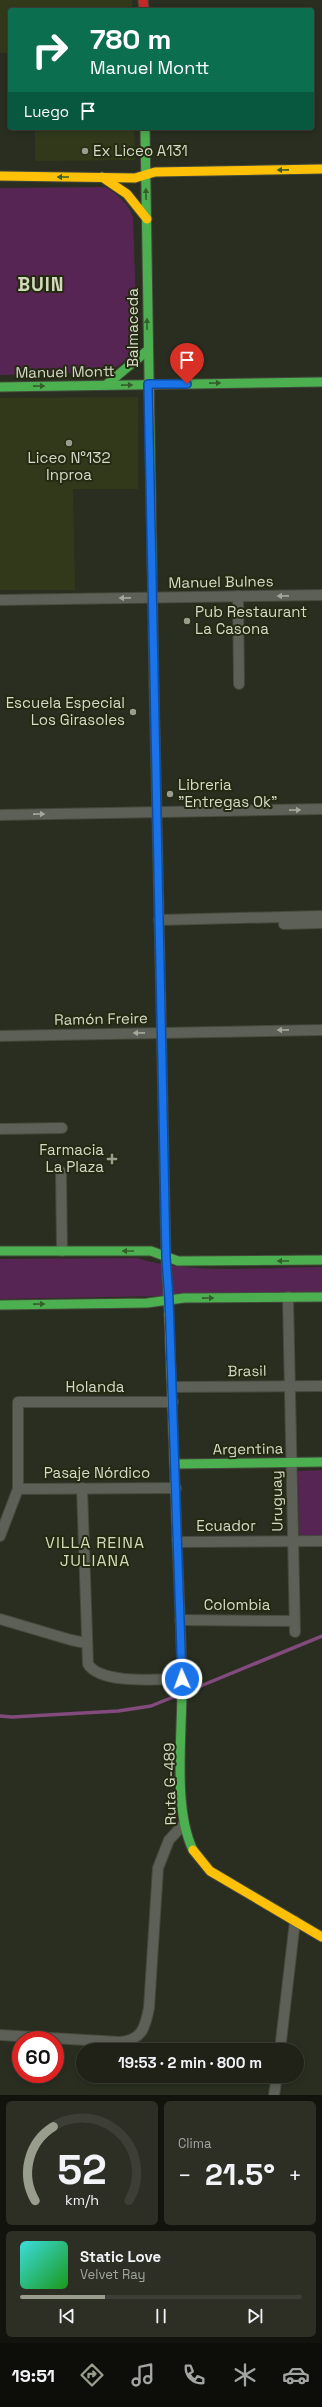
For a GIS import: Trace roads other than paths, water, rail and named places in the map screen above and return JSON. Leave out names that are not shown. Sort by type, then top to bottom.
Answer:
[{"type":"main road","name":"Balmaceda","points":[[145,130],[148,384],[166,1257],[173,1402],[182,1688]]},
{"type":"main road","points":[[0,176],[135,178],[155,172],[322,169]]},
{"type":"main road","points":[[102,177],[127,194],[146,219]]},
{"type":"main road","points":[[106,385],[148,350]]},
{"type":"main road","name":"Manuel Montt","points":[[0,387],[322,382]]},
{"type":"main road","points":[[0,1251],[151,1251],[178,1261],[322,1260]]},
{"type":"main road","points":[[0,1305],[147,1303],[184,1298],[322,1297]]},
{"type":"main road","name":"Argentina","points":[[175,1464],[322,1462]]},
{"type":"main road","name":"Ruta G-489","points":[[182,1688],[181,1804],[183,1825],[190,1846],[210,1871],[322,1937]]},
{"type":"street","name":"Manuel Bulnes","points":[[0,600],[322,595]]},
{"type":"street","points":[[238,596],[239,684]]},
{"type":"street","points":[[0,814],[322,809]]},
{"type":"street","points":[[159,923],[322,916]]},
{"type":"street","points":[[159,923],[322,923]]},
{"type":"street","name":"Ramón Freire","points":[[0,1036],[322,1030]]},
{"type":"street","points":[[0,1129],[62,1128]]},
{"type":"street","points":[[62,1172],[62,1251]]},
{"type":"street","name":"Uruguay","points":[[288,1297],[295,1632]]},
{"type":"street","name":"Brasil","points":[[172,1387],[322,1386]]},
{"type":"street","name":"Holanda","points":[[18,1489],[18,1402],[173,1402]]},
{"type":"street","points":[[82,1488],[86,1643],[88,1664],[98,1673],[182,1688]]},
{"type":"street","name":"Pasaje Nórdico","points":[[18,1489],[176,1488]]},
{"type":"street","points":[[0,1536],[18,1489]]},
{"type":"street","name":"Ecuador","points":[[178,1542],[322,1541]]},
{"type":"street","points":[[0,1619],[86,1643]]},
{"type":"street","name":"Colombia","points":[[180,1620],[294,1621]]},
{"type":"street","points":[[0,2035],[120,2042],[132,2040],[140,2035],[145,2027],[149,2008],[158,1868],[169,1840],[183,1825]]},
{"type":"street","points":[[281,2043],[294,1921]]},
{"type":"street","points":[[274,2095],[276,2083]]},
{"type":"waterway","points":[[186,1692],[322,1636]]},
{"type":"waterway","points":[[0,1716],[12,1717],[118,1711],[151,1706],[178,1695]]},
{"type":"place","name":"Ex Liceo A131","points":[[85,151]]},
{"type":"place","name":"Liceo N°132 Inproa","points":[[69,443]]},
{"type":"place","name":"Pub Restaurant La Casona","points":[[187,621]]},
{"type":"place","name":"Escuela Especial Los Girasoles","points":[[133,712]]},
{"type":"place","name":"Libreria \"Entregas Ok\"","points":[[170,794]]},
{"type":"place","name":"Farmacia La Plaza","points":[[112,1159]]},
{"type":"district","name":"BUIN","points":[[41,284]]},
{"type":"district","name":"VILLA REINA JULIANA","points":[[95,1551]]}]
